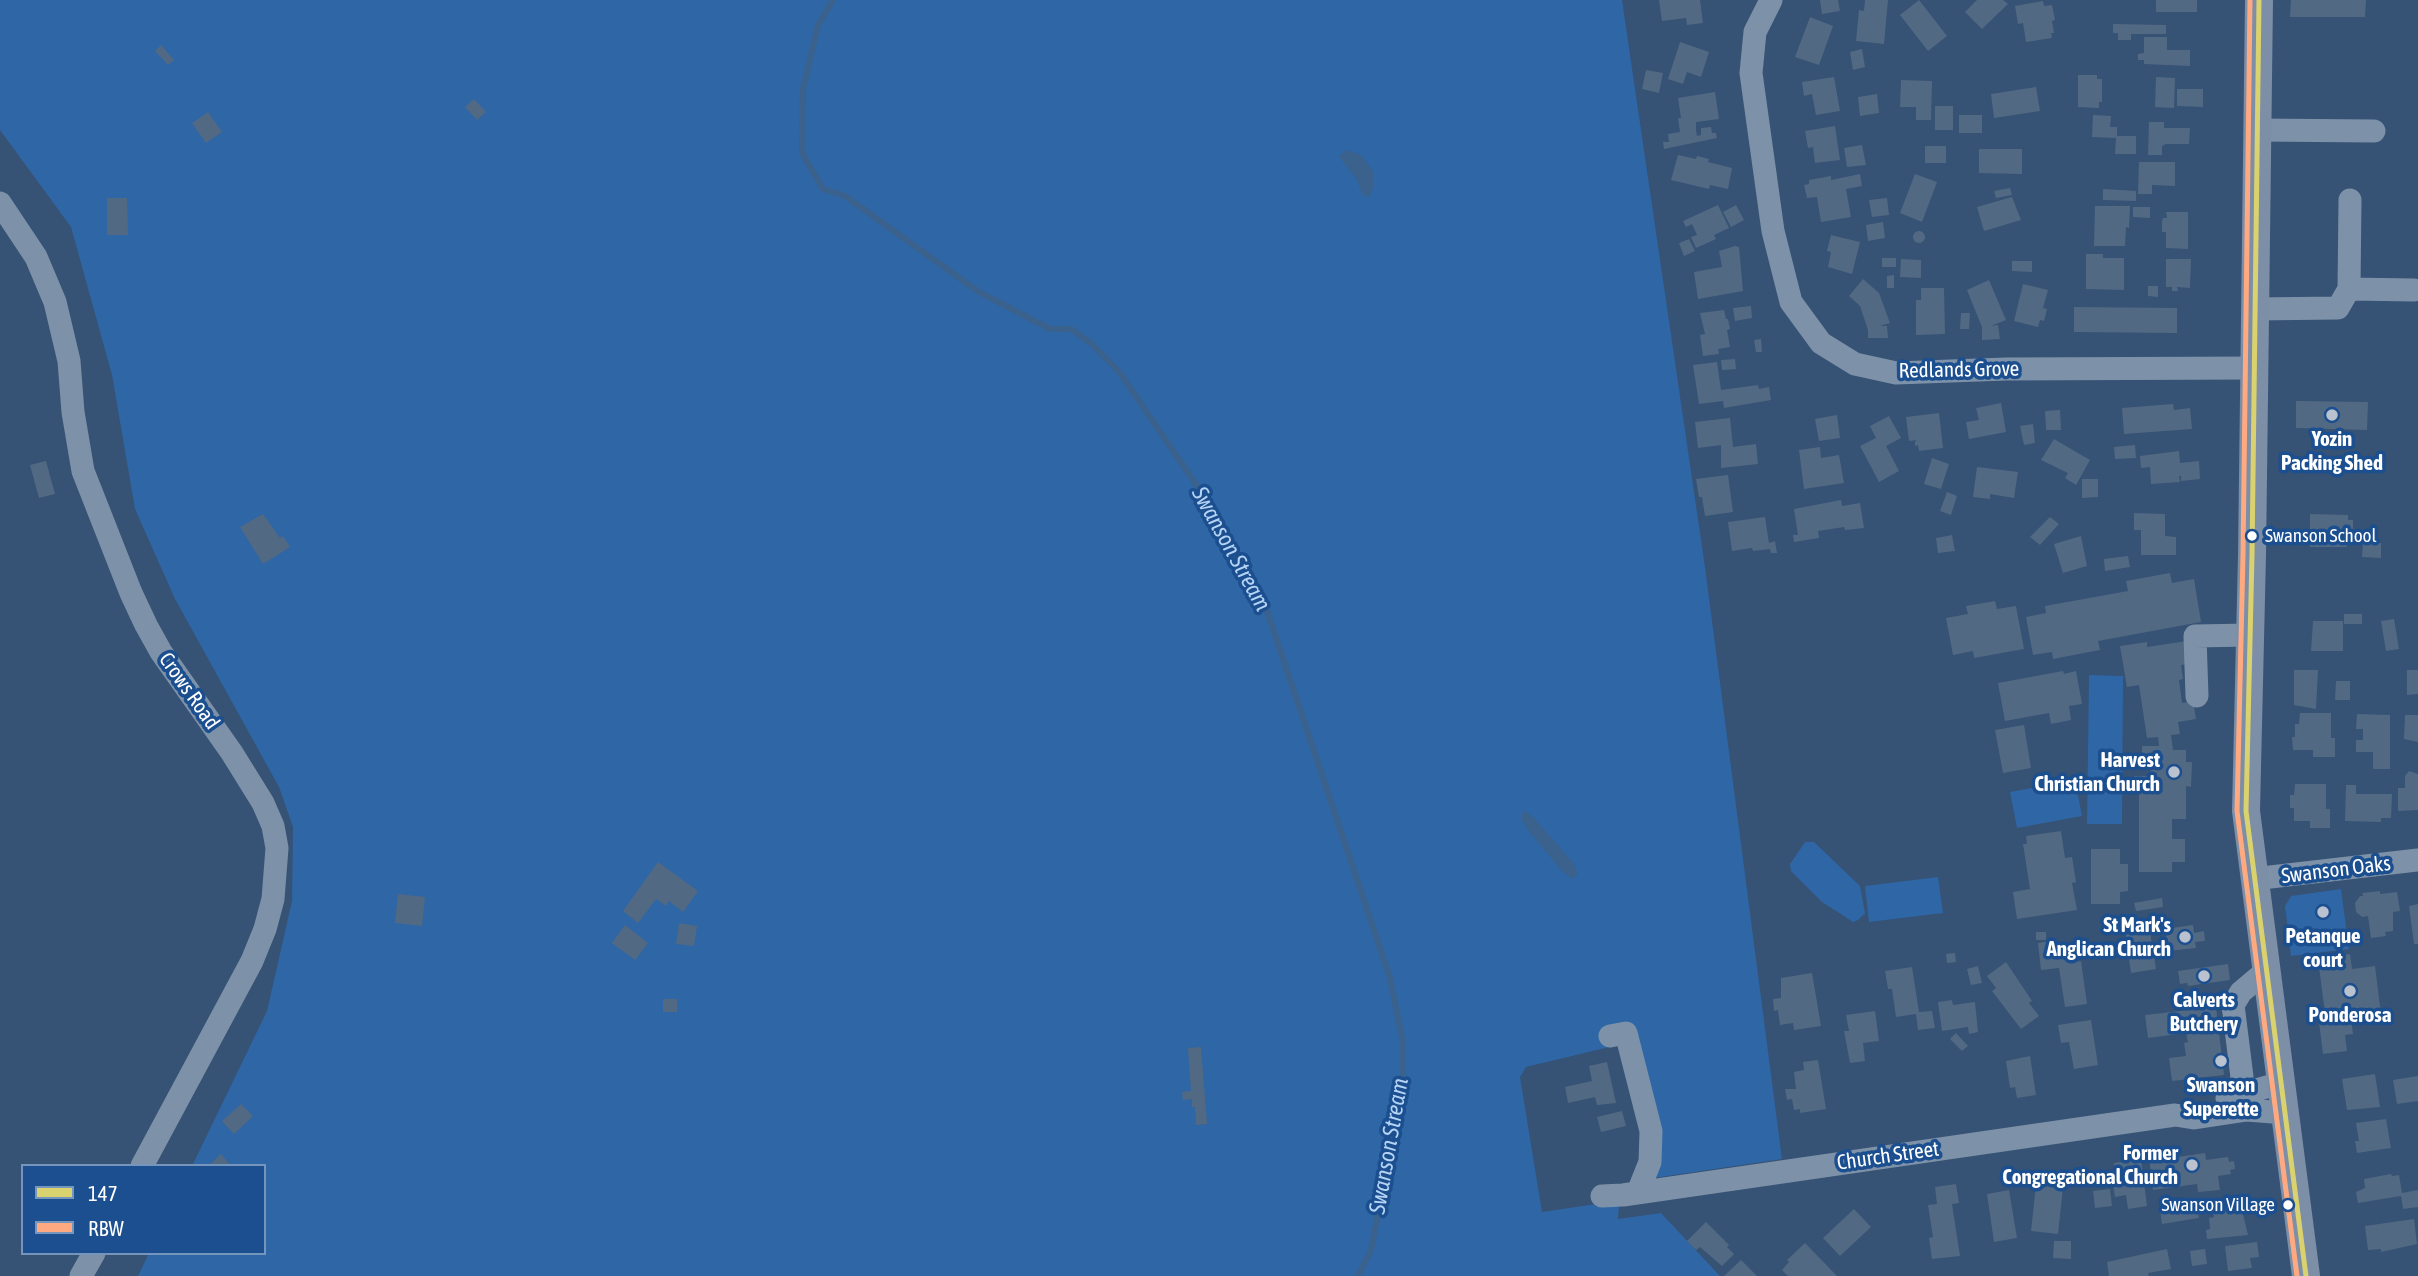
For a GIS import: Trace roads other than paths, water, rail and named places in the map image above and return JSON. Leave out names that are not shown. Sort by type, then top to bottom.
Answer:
[{"type":"main road","points":[[2259,0],[2246,811],[2306,1276]]},
{"type":"street","name":"Redlands Grove","points":[[1771,0],[1755,32],[1751,73],[1773,232],[1791,302],[1821,343],[1855,364],[1896,373],[2006,369],[2255,368]]},
{"type":"street","points":[[2258,130],[2374,131]]},
{"type":"street","points":[[2256,309],[2338,308],[2349,289],[2350,200]]},
{"type":"street","name":"Crows Road","points":[[0,203],[36,257],[55,302],[69,361],[73,412],[83,471],[131,593],[161,652],[232,753],[263,803],[273,825],[277,848],[273,899],[252,961],[143,1164]]},
{"type":"street","points":[[2349,289],[2414,290]]},
{"type":"street","points":[[2197,696],[2195,636],[2249,635]]},
{"type":"street","name":"Swanson Oaks","points":[[2253,879],[2418,860]]},
{"type":"street","points":[[2237,1095],[2242,1077],[2233,1004],[2241,992],[2266,971]]},
{"type":"street","points":[[1610,1036],[1626,1032],[1651,1131],[1650,1162],[1639,1192]]},
{"type":"street","name":"Church Street","points":[[2175,1115],[2192,1105],[2281,1083]]},
{"type":"street","name":"Church Street","points":[[1602,1196],[2175,1115],[2194,1118],[2247,1110],[2285,1112]]},
{"type":"street","points":[[81,1276],[93,1255]]},
{"type":"waterway","name":"Swanson Stream","points":[[833,0],[818,25],[803,89],[802,153],[823,189],[845,196],[979,292],[1050,329],[1071,329],[1092,344],[1120,373],[1204,496],[1267,611],[1390,978],[1403,1043],[1403,1086],[1371,1250],[1358,1276]]},
{"type":"place","name":"Yozin Packing Shed","points":[[2332,415]]},
{"type":"place","name":"Swanson School","points":[[2252,536]]},
{"type":"place","name":"Harvest Christian Church","points":[[2174,772]]},
{"type":"place","name":"Petanque court","points":[[2323,912]]},
{"type":"place","name":"St Mark's Anglican Church","points":[[2185,937]]},
{"type":"place","name":"Calverts Butchery","points":[[2204,976]]},
{"type":"place","name":"Ponderosa","points":[[2350,991]]},
{"type":"place","name":"Swanson Superette","points":[[2221,1061]]},
{"type":"place","name":"Former Congregational Church","points":[[2192,1165]]},
{"type":"place","name":"Swanson Village","points":[[2288,1205]]}]
